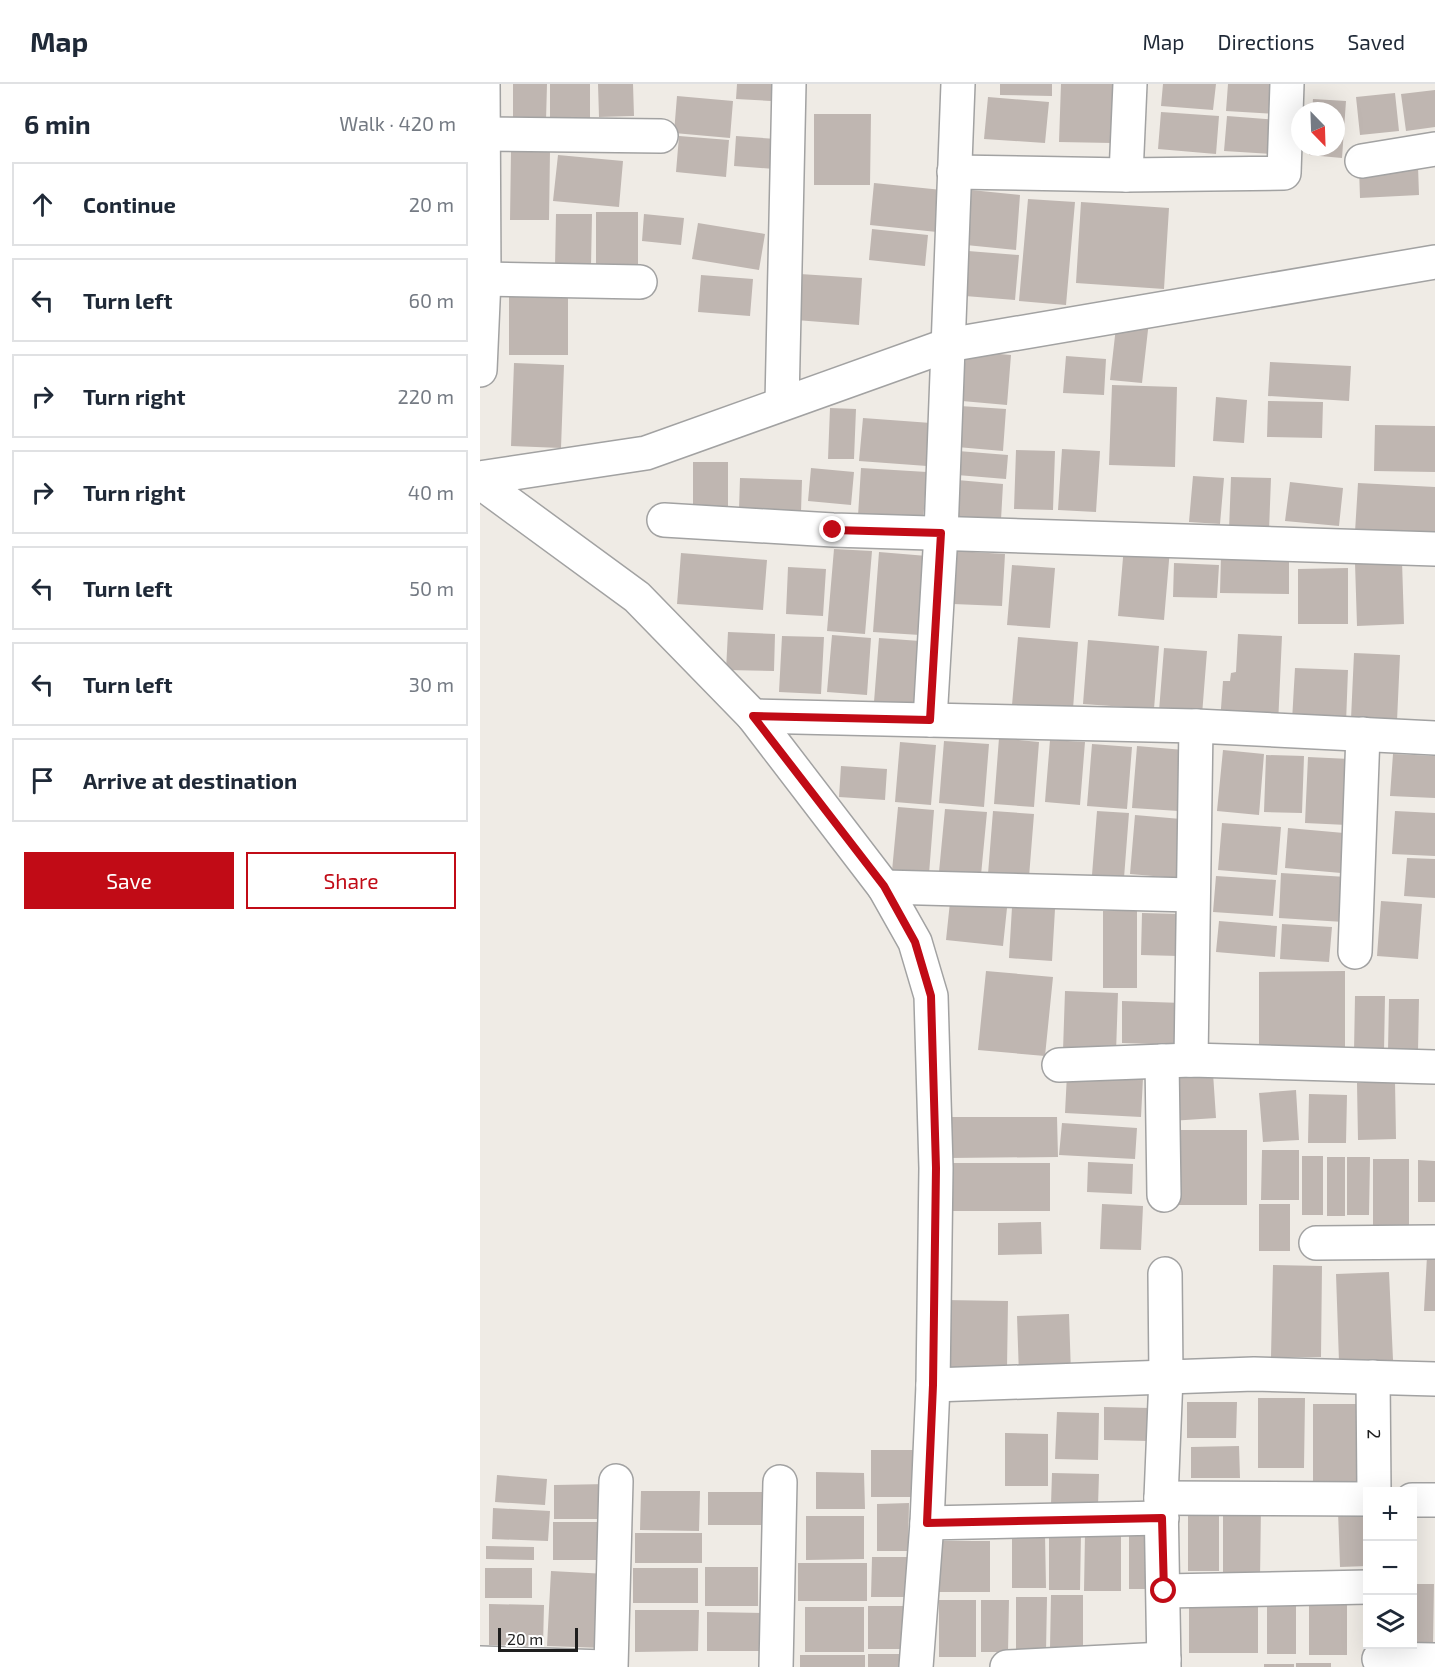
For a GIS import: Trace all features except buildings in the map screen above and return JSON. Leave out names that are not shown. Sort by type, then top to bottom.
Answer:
[{"type":"street","points":[[480,370],[483,84]]},
{"type":"street","points":[[782,403],[789,84]]},
{"type":"street","points":[[930,720],[941,533],[958,84]]},
{"type":"street","points":[[1126,175],[1130,84]]},
{"type":"street","points":[[954,172],[1126,175],[1284,173],[1287,84]]},
{"type":"street","points":[[482,134],[661,136]]},
{"type":"street","points":[[1362,162],[1435,149]]},
{"type":"street","points":[[480,480],[646,453],[948,345],[1435,262]]},
{"type":"street","points":[[482,279],[640,282]]},
{"type":"street","points":[[480,480],[637,597],[753,716],[884,886],[915,942],[931,996],[936,1168],[933,1385],[927,1523],[916,1667]]},
{"type":"street","points":[[664,520],[833,530],[1435,549]]},
{"type":"street","points":[[753,716],[1196,726],[1435,738]]},
{"type":"street","points":[[1164,1195],[1192,894],[1196,726]]},
{"type":"street","points":[[1355,952],[1363,734]]},
{"type":"street","points":[[884,886],[1192,894]]},
{"type":"street","points":[[1059,1065],[1176,1061],[1435,1067]]},
{"type":"street","points":[[1316,1243],[1435,1242]]},
{"type":"street","points":[[1009,1667],[1164,1663],[1162,1508],[1166,1377],[1165,1274]]},
{"type":"street","points":[[933,1385],[1254,1374],[1435,1379]]},
{"type":"street","name":"2","points":[[1373,1377],[1374,1487]]},
{"type":"street","points":[[611,1667],[616,1481]]},
{"type":"street","points":[[776,1667],[780,1482]]},
{"type":"street","points":[[927,1523],[1162,1508],[1363,1500]]},
{"type":"street","points":[[1417,1500],[1435,1500]]},
{"type":"street","points":[[1164,1591],[1363,1587]]},
{"type":"street","points":[[1379,1657],[1435,1660]]},
{"type":"street","points":[[480,1663],[606,1667]]},
{"type":"route","points":[[833,530],[941,533],[930,720],[753,716],[884,886],[915,942],[931,996],[936,1168],[933,1385],[927,1523],[1162,1518],[1164,1591]]}]
